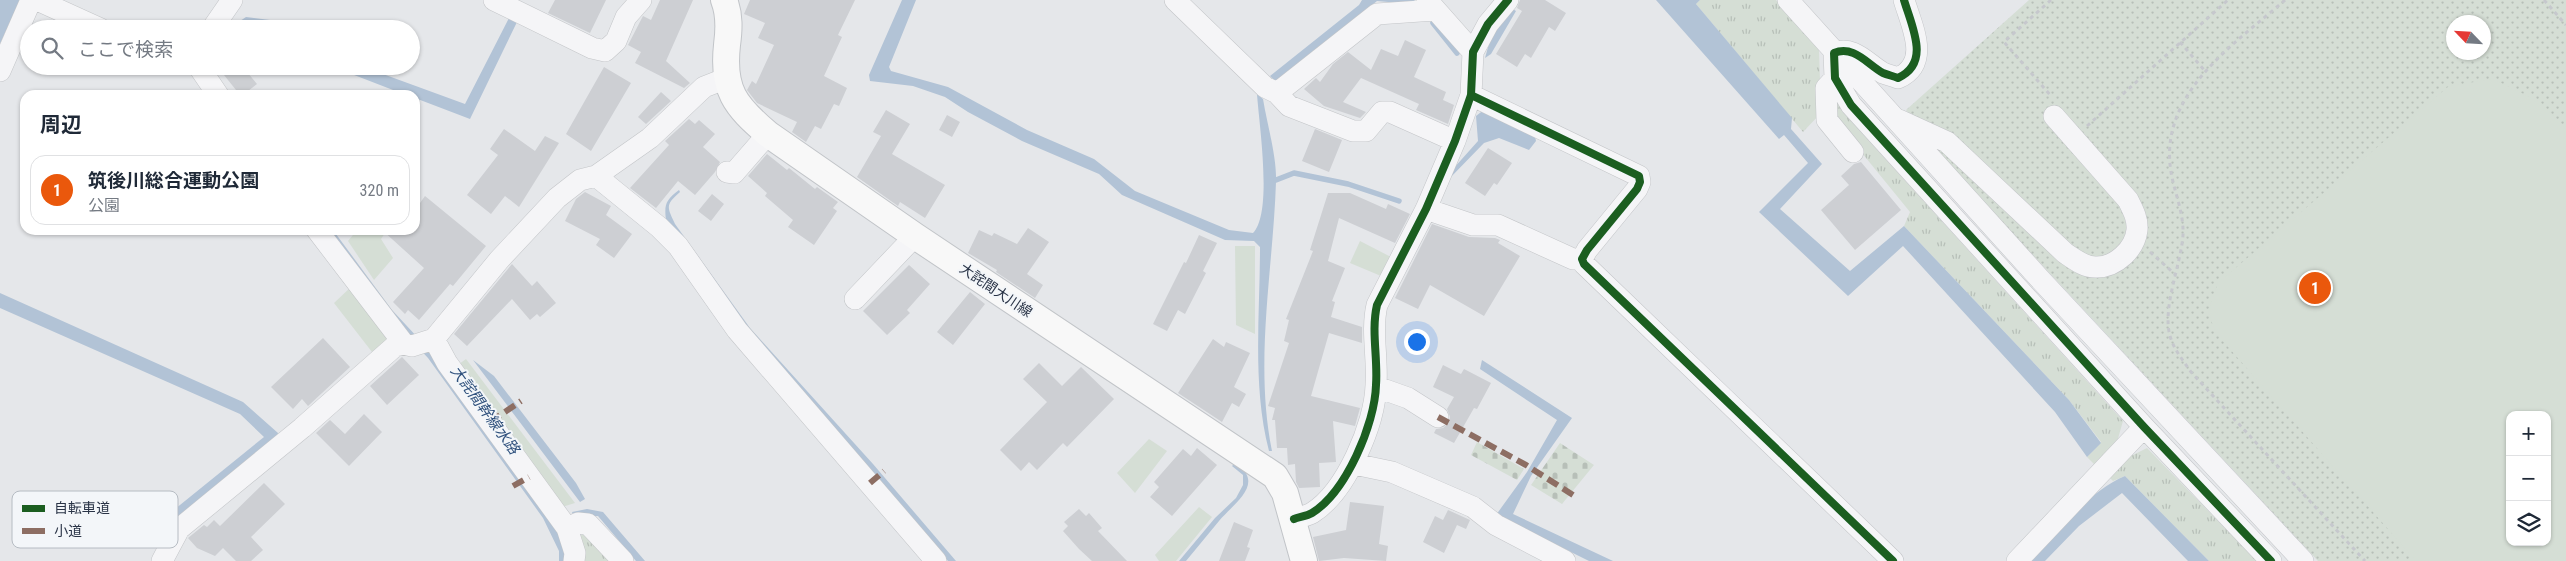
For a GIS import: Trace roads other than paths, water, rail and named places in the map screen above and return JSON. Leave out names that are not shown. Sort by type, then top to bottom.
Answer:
[{"type":"main road","name":"大詫間大川線","points":[[724,0],[730,25],[725,66],[730,94],[749,118],[768,134],[915,236],[1230,448],[1260,464],[1275,476],[1285,493],[1294,519],[1304,561]]},
{"type":"street","points":[[22,20],[31,0]]},
{"type":"street","points":[[37,0],[81,20]]},
{"type":"street","points":[[218,20],[232,0]]},
{"type":"street","points":[[494,0],[592,48],[605,51],[616,41],[626,17],[641,0]]},
{"type":"street","points":[[1175,0],[1265,87],[1277,93],[1289,106],[1353,131],[1366,131],[1382,112],[1390,112],[1455,141]]},
{"type":"street","points":[[1294,519],[1311,513],[1331,497],[1354,464],[1366,431],[1376,387],[1374,319],[1377,304],[1426,209],[1455,141],[1471,95],[1472,52],[1488,24],[1508,0]]},
{"type":"street","points":[[1788,0],[2039,278],[2304,561]]},
{"type":"street","points":[[1834,53],[1842,50],[1856,54],[1884,73],[1898,78],[1909,73],[1916,62],[1917,47],[1904,0]]},
{"type":"street","points":[[1277,93],[1377,14],[1430,4],[1472,52]]},
{"type":"street","points":[[0,71],[20,25]]},
{"type":"street","points":[[1834,53],[1835,78],[1851,105],[2144,427],[2271,561]]},
{"type":"street","points":[[202,75],[214,90]]},
{"type":"street","points":[[178,531],[302,428],[395,346],[420,342],[557,198],[580,180],[596,176],[650,138],[704,87],[727,78]]},
{"type":"street","points":[[1835,78],[1826,88],[1827,120],[1853,152]]},
{"type":"street","points":[[1471,95],[1639,176],[1640,182],[1637,188],[1587,250],[1582,259]]},
{"type":"street","points":[[1894,118],[1919,127],[1947,142],[2064,253],[2080,263],[2096,268],[2110,264],[2124,256],[2134,243],[2137,230],[2136,216],[2128,200],[2055,109]]},
{"type":"street","points":[[727,172],[734,173],[768,134]]},
{"type":"street","points":[[596,176],[660,227],[678,246],[738,330],[936,561]]},
{"type":"street","points":[[1426,209],[1473,225],[1498,224],[1573,259],[1582,259]]},
{"type":"street","points":[[322,235],[420,342],[447,363],[560,519],[575,553],[574,561]]},
{"type":"street","points":[[855,299],[915,236]]},
{"type":"street","points":[[1582,259],[1584,264],[1893,561]]},
{"type":"street","points":[[1376,387],[1408,398],[1438,417]]},
{"type":"street","points":[[2016,561],[2144,427]]},
{"type":"street","points":[[1354,464],[1392,472],[1473,506],[1496,525],[1565,561]]},
{"type":"street","points":[[560,519],[588,524],[623,561]]},
{"type":"street","points":[[162,561],[169,548]]},
{"type":"water","points":[[0,0],[20,0],[0,44]]},
{"type":"water","points":[[902,0],[916,0],[889,67],[891,71],[948,87],[1027,130],[1094,159],[1135,191],[1229,230],[1253,233],[1259,223],[1264,188],[1257,94],[1263,99],[1276,172],[1265,350],[1267,418],[1272,451],[1269,451],[1260,401],[1258,324],[1260,247],[1254,241],[1225,240],[1122,195],[1099,174],[1022,141],[968,112],[945,97],[913,86],[870,81],[869,75]]},
{"type":"water","points":[[1362,0],[1415,0],[1411,4],[1377,1],[1276,82],[1270,76],[1359,5]]},
{"type":"water","points":[[1656,0],[1700,0],[1696,4],[1792,118],[1791,129],[1822,164],[1780,209],[1850,271],[1904,226],[2069,400],[2101,443],[2087,457],[2055,412],[1903,246],[1848,296],[1759,212],[1808,163],[1784,135],[1779,139]]},
{"type":"water","points":[[1511,8],[1516,11],[1491,54],[1485,58],[1492,33]]},
{"type":"water","points":[[246,17],[270,20],[242,20]]},
{"type":"water","points":[[509,18],[517,22],[470,119],[420,100],[420,90],[393,90],[354,75],[386,75],[465,104]]},
{"type":"water","points":[[1485,109],[1534,132],[1536,141],[1529,150],[1499,138],[1484,143],[1448,180],[1453,169],[1478,141],[1476,116]]},
{"type":"water","points":[[679,190],[680,192],[672,200],[669,207],[675,224],[750,328],[873,464],[956,561],[948,561],[744,328],[666,220],[665,210],[667,203]]},
{"type":"water","points":[[328,235],[337,235],[392,310],[433,354],[550,518],[566,550],[565,561],[559,561],[559,551],[543,518],[428,358],[388,315]]},
{"type":"water","points":[[0,293],[243,402],[278,433],[277,440],[178,524],[178,507],[264,437],[240,414],[0,308]]},
{"type":"water","points":[[473,360],[494,376],[576,483],[585,499],[580,502]]},
{"type":"water","points":[[1482,360],[1572,418],[1531,476],[1513,514],[1613,561],[1589,561],[1496,515],[1527,472],[1557,420],[1480,369]]},
{"type":"water","points":[[1235,463],[1244,471],[1248,478],[1248,486],[1244,493],[1186,561],[1179,561],[1215,518],[1236,498],[1243,485],[1243,475],[1232,466]]},
{"type":"water","points":[[2125,476],[2209,561],[2188,561],[2122,493],[2079,526],[2045,561],[2028,561],[2086,502],[2098,492]]},
{"type":"water","points":[[587,509],[603,512],[645,561],[636,561],[598,516],[574,517],[572,512]]},
{"type":"waterway","points":[[1433,23],[1457,53]]},
{"type":"waterway","points":[[1276,180],[1294,173],[1348,184],[1399,201]]},
{"type":"place","name":"筑後川総合運動公園","points":[[2315,288]]},
{"type":"water label","name":"大詫間幹線水路","points":[[485,410]]}]
